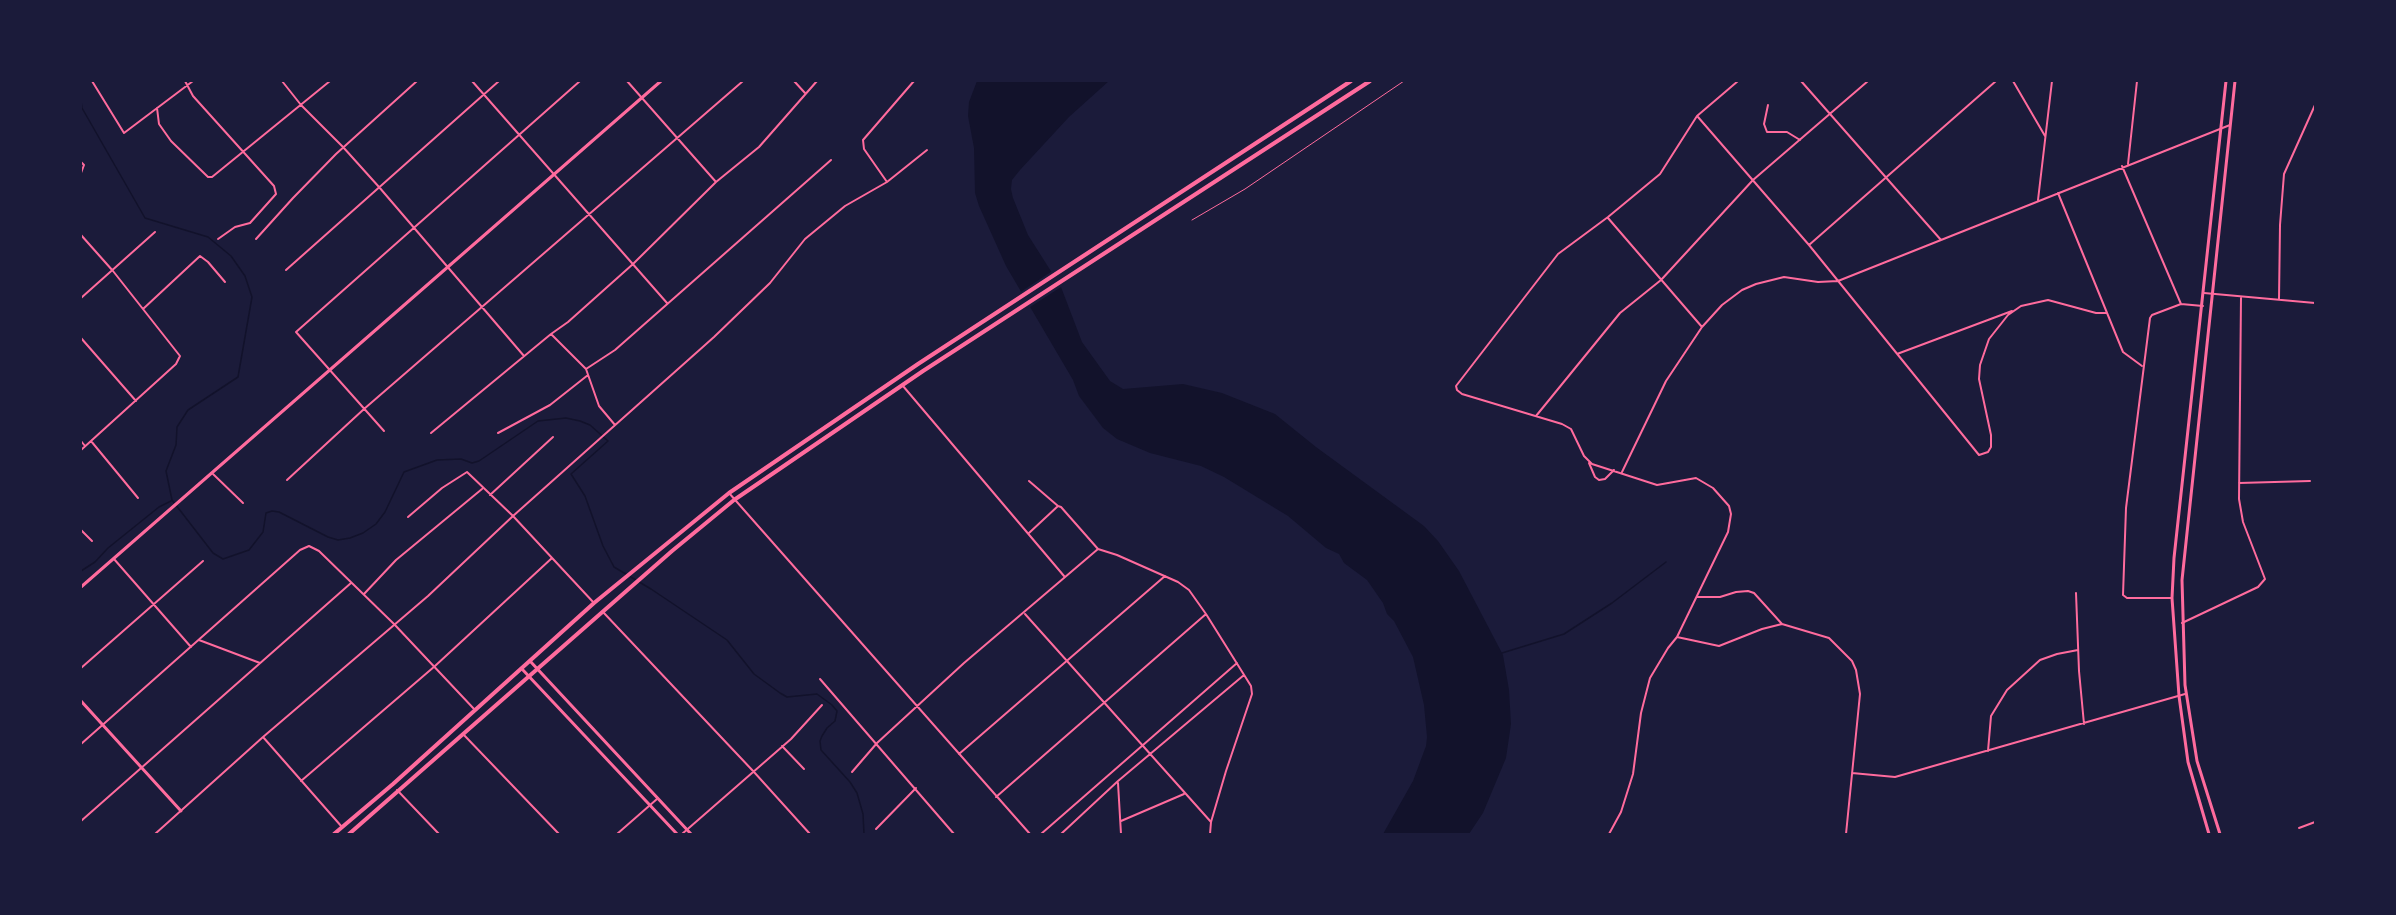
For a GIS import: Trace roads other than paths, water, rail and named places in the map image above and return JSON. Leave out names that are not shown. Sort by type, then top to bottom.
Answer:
[{"type":"highway","points":[[334,834],[531,663],[594,603],[729,493],[918,364],[1351,81]]},
{"type":"highway","points":[[349,834],[636,582],[734,500],[923,371],[1370,81]]},
{"type":"street","points":[[92,81],[124,133],[193,81]]},
{"type":"street","points":[[185,81],[194,96],[274,186],[276,194],[250,223],[235,227],[218,239]]},
{"type":"street","points":[[282,81],[301,105],[379,187],[524,356]]},
{"type":"street","points":[[157,108],[159,123],[171,141],[208,177],[216,176],[330,81]]},
{"type":"street","points":[[256,240],[343,147],[417,81]]},
{"type":"street","points":[[472,81],[667,303]]},
{"type":"street","points":[[286,270],[499,81]]},
{"type":"street","points":[[384,431],[296,332],[580,81]]},
{"type":"street","points":[[627,81],[716,182]]},
{"type":"street","points":[[81,587],[661,81]]},
{"type":"street","points":[[287,480],[364,409],[743,81]]},
{"type":"street","points":[[794,81],[805,93]]},
{"type":"street","points":[[431,433],[550,334],[568,322],[633,264],[716,182],[759,147],[817,81]]},
{"type":"street","points":[[887,182],[864,149],[863,140],[914,81]]},
{"type":"street","points":[[1614,470],[1605,479],[1599,480],[1595,477],[1571,429],[1562,424],[1462,394],[1457,390],[1458,382],[1558,254],[1608,218],[1660,174],[1697,116],[1738,81]]},
{"type":"street","points":[[1801,81],[1941,240]]},
{"type":"street","points":[[1536,417],[1613,321],[1662,280],[1753,180],[1868,81]]},
{"type":"street","points":[[1809,245],[1996,81]]},
{"type":"street","points":[[2013,81],[2045,136]]},
{"type":"street","points":[[2038,201],[2052,81]]},
{"type":"street","points":[[2128,164],[2137,81]]},
{"type":"street","points":[[2210,834],[2190,768],[2179,696],[2172,598],[2178,520],[2226,81]]},
{"type":"street","points":[[2220,834],[2199,769],[2187,694],[2182,623],[2182,580],[2235,81]]},
{"type":"street","points":[[1768,105],[1764,124],[1767,132],[1787,132],[1800,140]]},
{"type":"street","points":[[2279,299],[2283,181],[2315,105]]},
{"type":"street","points":[[1697,116],[1809,245],[1979,455],[1984,455],[1991,447],[1991,435],[1979,379],[1980,364],[1989,339],[2014,310]]},
{"type":"street","points":[[1622,472],[1659,395],[1702,327],[1731,297],[1756,284],[1784,278],[1798,277],[1818,282],[1838,281],[2122,166],[2230,125]]},
{"type":"street","points":[[155,834],[263,737],[428,596],[513,516],[615,426],[770,283],[805,239],[845,206],[887,182],[927,150]]},
{"type":"street","points":[[586,369],[615,350],[831,160]]},
{"type":"street","points":[[81,162],[84,165],[81,173]]},
{"type":"street","points":[[2122,166],[2181,304]]},
{"type":"street","points":[[2058,193],[2123,352],[2143,366]]},
{"type":"street","points":[[1608,218],[1702,327]]},
{"type":"street","points":[[81,298],[155,232]]},
{"type":"street","points":[[81,235],[113,270],[180,356],[176,364],[81,450]]},
{"type":"street","points":[[143,309],[200,256],[225,282]]},
{"type":"street","points":[[2204,293],[2315,303]]},
{"type":"street","points":[[2182,623],[2258,587],[2265,578],[2243,522],[2239,499],[2241,297]]},
{"type":"street","points":[[1897,354],[2014,310],[2048,300],[2096,313],[2107,313]]},
{"type":"street","points":[[2172,598],[2127,598],[2123,595],[2126,508],[2151,316],[2181,304],[2203,306]]},
{"type":"street","points":[[550,334],[586,369],[599,406],[615,426]]},
{"type":"street","points":[[81,338],[136,401]]},
{"type":"street","points":[[498,433],[550,405],[588,375]]},
{"type":"street","points":[[903,386],[1065,577]]},
{"type":"street","points":[[490,495],[553,437]]},
{"type":"street","points":[[81,441],[85,446]]},
{"type":"street","points":[[91,441],[138,498]]},
{"type":"street","points":[[1589,462],[1657,484],[1696,478],[1713,488],[1729,506],[1731,514],[1728,532],[1697,597],[1677,637],[1650,678],[1641,713],[1633,774],[1621,812],[1609,834]]},
{"type":"street","points":[[408,517],[442,488],[467,472],[513,516],[594,603]]},
{"type":"street","points":[[213,474],[243,503]]},
{"type":"street","points":[[1029,481],[1058,506],[1098,549],[1165,576],[1188,590],[1206,614],[1251,686],[1252,694],[1211,822],[1210,834]]},
{"type":"street","points":[[2239,483],[2310,481]]},
{"type":"street","points":[[363,594],[396,560],[483,488]]},
{"type":"street","points":[[729,493],[1030,834]]},
{"type":"street","points":[[1029,533],[1058,506]]},
{"type":"street","points":[[2178,520],[2187,520]]},
{"type":"street","points":[[81,530],[92,541]]},
{"type":"street","points":[[81,744],[300,550],[309,546],[319,551],[394,624],[475,710]]},
{"type":"street","points":[[852,772],[877,743],[964,663],[1098,549]]},
{"type":"street","points":[[301,781],[435,666],[552,558]]},
{"type":"street","points":[[114,559],[191,647]]},
{"type":"street","points":[[81,668],[203,561]]},
{"type":"street","points":[[959,754],[1165,576]]},
{"type":"street","points":[[81,821],[351,582]]},
{"type":"street","points":[[1697,597],[1720,597],[1748,591],[1754,593],[1782,624]]},
{"type":"street","points":[[2076,592],[2084,724]]},
{"type":"street","points":[[603,612],[810,834]]},
{"type":"street","points":[[1025,613],[1211,822]]},
{"type":"street","points":[[996,797],[1206,614]]},
{"type":"street","points":[[1677,637],[1719,646],[1762,629],[1782,624],[1828,638],[1846,653],[1856,670],[1860,694],[1846,834]]},
{"type":"street","points":[[199,640],[260,663]]},
{"type":"street","points":[[1988,750],[1990,716],[2007,690],[2040,660],[2078,650]]},
{"type":"street","points":[[531,663],[691,834]]},
{"type":"street","points":[[1041,834],[1237,663]]},
{"type":"street","points":[[522,669],[677,834]]},
{"type":"street","points":[[1061,834],[1118,781],[1244,675]]},
{"type":"street","points":[[820,679],[954,834]]},
{"type":"street","points":[[1852,773],[1895,777],[2187,694]]},
{"type":"street","points":[[81,701],[181,811]]},
{"type":"street","points":[[682,834],[754,772],[822,705]]},
{"type":"street","points":[[463,734],[559,834]]},
{"type":"street","points":[[263,737],[342,827]]},
{"type":"street","points":[[782,746],[804,769]]},
{"type":"street","points":[[1118,781],[1121,834]]},
{"type":"street","points":[[876,829],[916,788]]},
{"type":"street","points":[[398,790],[439,834]]},
{"type":"street","points":[[1121,821],[1184,794]]},
{"type":"street","points":[[617,834],[657,799]]},
{"type":"street","points":[[2299,828],[2315,822]]},
{"type":"lane","points":[[1192,220],[1245,189],[1404,81]]},
{"type":"waterway","points":[[81,101],[82,108],[145,218],[208,237],[231,256],[245,276],[252,297],[238,377],[188,410],[177,427],[176,445],[166,471],[172,500],[213,553],[223,559],[249,550],[263,532],[266,513],[272,511],[279,512],[328,537],[338,540],[350,538],[376,524],[385,512],[404,472],[437,460],[461,459],[472,463],[479,461],[538,421],[566,418],[590,425],[608,441],[571,474],[585,496],[603,546],[614,567],[727,640],[754,674],[780,693],[787,697],[817,694],[832,705],[837,711],[835,721],[822,736],[821,750],[857,793],[863,814],[864,834]]},
{"type":"waterway","points":[[81,571],[95,562],[108,548],[159,507],[171,501]]},
{"type":"waterway","points":[[1502,653],[1564,634],[1612,603],[1666,562]]}]
